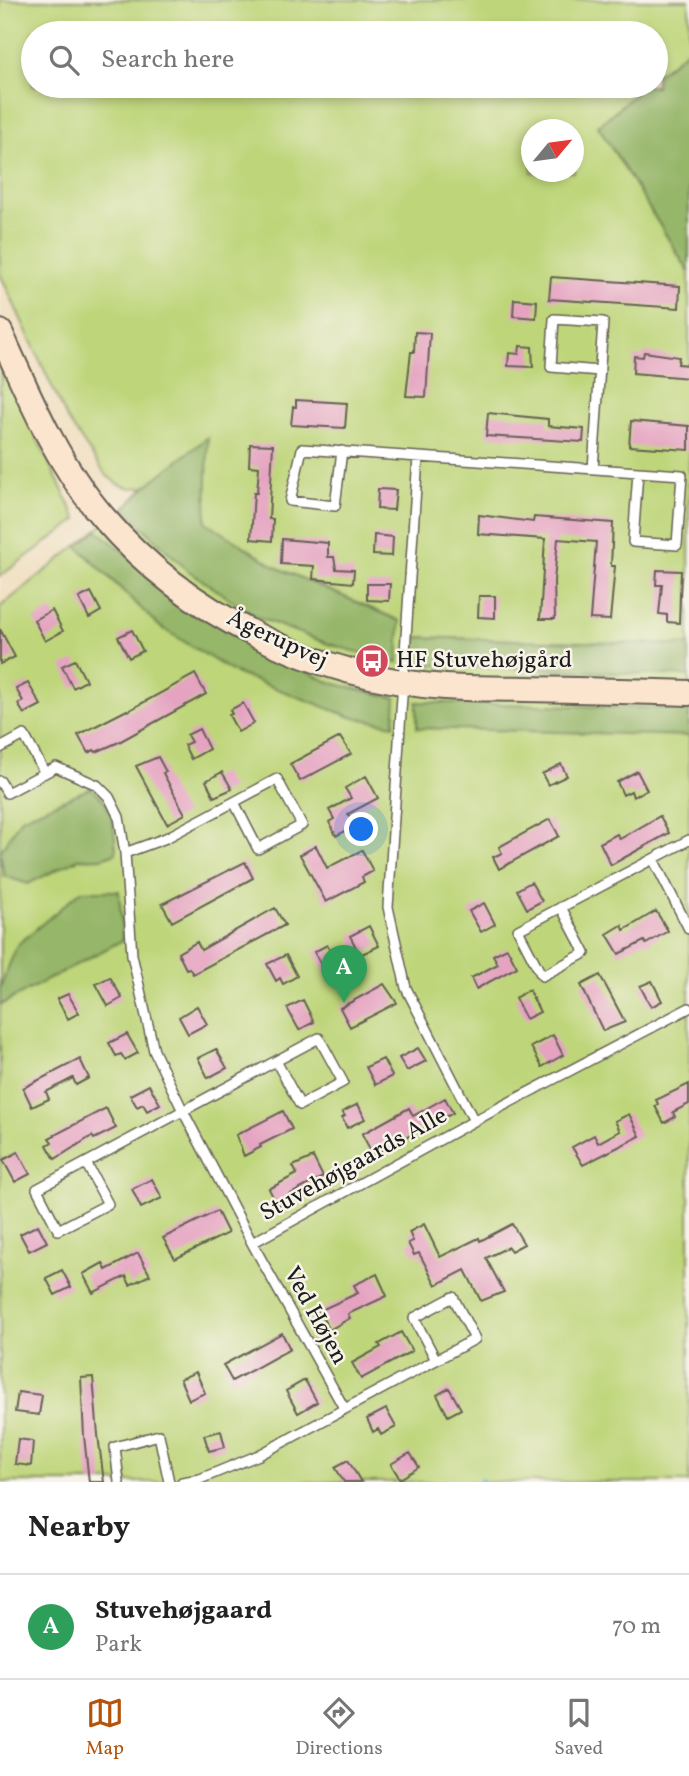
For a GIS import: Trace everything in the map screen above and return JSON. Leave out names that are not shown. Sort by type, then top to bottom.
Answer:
[{"type":"street","name":"Ågerupvej","points":[[0,332],[51,438],[81,488],[103,517],[142,556],[182,589],[230,621],[283,649],[334,667],[404,682],[445,687],[689,693]]},
{"type":"lane","points":[[593,469],[600,371],[603,322],[554,319],[551,367],[600,371]]},
{"type":"lane","points":[[342,451],[335,506],[290,501],[302,449],[342,451],[682,475],[677,545],[633,542],[638,472]]},
{"type":"lane","name":"Stuvehøjgaards Alle","points":[[418,457],[388,908],[406,988],[474,1121]]},
{"type":"lane","points":[[0,748],[24,735],[45,773],[7,793],[0,781]]},
{"type":"lane","name":"Ved Højen","points":[[45,773],[56,767],[97,785],[109,797],[119,817],[125,853],[132,955],[154,1051],[252,1243],[344,1408]]},
{"type":"lane","points":[[125,853],[166,838],[277,779],[302,825],[258,849],[234,802]]},
{"type":"lane","points":[[561,908],[585,953],[542,976],[518,930],[689,840]]},
{"type":"lane","points":[[653,859],[689,929]]},
{"type":"lane","name":"Stuvehøjgaards Alle","points":[[252,1243],[474,1121],[689,1008]]},
{"type":"lane","points":[[86,1163],[107,1203],[58,1230],[37,1189],[86,1163],[276,1061],[319,1038],[343,1082],[300,1105],[276,1061]]},
{"type":"lane","points":[[182,1482],[200,1479],[259,1455],[344,1408],[436,1360],[475,1339],[453,1297],[414,1318],[436,1360]]},
{"type":"lane","points":[[118,1482],[115,1447],[159,1435],[169,1482]]},
{"type":"green space","points":[[0,0],[689,0],[689,49],[668,66],[668,21],[21,21],[21,98],[630,98],[598,126],[689,272],[689,1482],[0,1482],[0,607],[123,509],[145,487],[130,488],[118,484],[106,475],[67,419],[0,274]]},
{"type":"green space","points":[[689,49],[689,135],[686,138],[689,145],[689,272],[598,126],[630,98],[668,98],[668,66]]},
{"type":"green space","points":[[0,362],[77,520],[0,576]]},
{"type":"green space","points":[[208,437],[206,522],[278,568],[400,621],[398,663],[328,644],[255,616],[186,569],[124,509],[146,486]]},
{"type":"green space","points":[[97,530],[178,597],[274,656],[331,683],[396,698],[394,725],[351,717],[235,673],[159,626],[77,546]]},
{"type":"green space","points":[[416,637],[689,645],[689,676],[413,664]]},
{"type":"green space","points":[[417,702],[689,709],[689,736],[417,728]]},
{"type":"green space","points":[[91,788],[108,809],[116,853],[102,858],[78,859],[28,884],[4,876],[0,852],[21,818]]},
{"type":"green space","points":[[81,891],[119,891],[123,940],[0,1005],[0,988],[17,945]]},
{"type":"building","points":[[551,277],[680,286],[679,308],[549,299]]},
{"type":"building","points":[[514,299],[537,301],[536,318],[513,316]]},
{"type":"building","points":[[415,332],[430,333],[426,397],[406,396]]},
{"type":"building","points":[[520,346],[532,347],[533,367],[508,366],[509,353],[519,354]]},
{"type":"building","points":[[644,352],[679,357],[678,364],[689,365],[689,378],[633,373],[634,356],[643,357]]},
{"type":"building","points":[[296,400],[347,403],[345,428],[291,425]]},
{"type":"building","points":[[488,413],[548,419],[548,426],[584,429],[583,442],[486,436]]},
{"type":"building","points":[[631,421],[689,426],[689,450],[629,446]]},
{"type":"building","points":[[250,444],[273,445],[269,519],[273,519],[272,541],[251,539],[259,467],[249,466]]},
{"type":"building","points":[[378,489],[396,490],[394,510],[377,509]]},
{"type":"building","points":[[479,515],[533,522],[534,517],[613,523],[611,566],[615,566],[610,620],[590,619],[596,542],[558,539],[554,581],[555,619],[540,619],[545,539],[478,534]]},
{"type":"building","points":[[374,535],[393,537],[392,556],[373,555]]},
{"type":"building","points":[[282,539],[328,543],[328,557],[334,557],[336,569],[354,570],[353,583],[313,579],[314,566],[281,564]]},
{"type":"building","points":[[657,570],[681,571],[679,623],[667,622],[667,615],[659,614],[662,585],[656,585]]},
{"type":"building","points":[[367,584],[390,584],[389,601],[367,600]]},
{"type":"building","points":[[91,592],[101,611],[89,618],[79,598]]},
{"type":"building","points":[[479,596],[495,596],[495,618],[478,617]]},
{"type":"building","points":[[52,610],[63,631],[45,641],[34,620]]},
{"type":"building","points":[[0,629],[15,657],[0,664]]},
{"type":"building","points":[[132,630],[143,651],[129,658],[118,637]]},
{"type":"building","points":[[75,660],[86,681],[73,688],[62,666]]},
{"type":"building","points":[[195,674],[206,694],[119,742],[88,753],[78,735]]},
{"type":"building","points":[[28,683],[41,705],[24,714],[18,704],[23,701],[16,689]]},
{"type":"building","points":[[243,703],[254,723],[238,732],[229,715],[232,714],[230,710]]},
{"type":"building","points":[[199,729],[209,749],[191,759],[184,745],[191,742],[187,735]]},
{"type":"building","points":[[340,737],[351,754],[300,781],[290,764]]},
{"type":"building","points":[[158,757],[166,772],[163,773],[185,814],[167,824],[136,766]]},
{"type":"building","points":[[561,764],[567,776],[548,785],[542,774]]},
{"type":"building","points":[[637,771],[647,790],[633,797],[631,791],[623,795],[617,782]]},
{"type":"building","points":[[222,772],[232,789],[214,797],[206,781]]},
{"type":"building","points":[[366,776],[378,798],[348,814],[355,826],[336,836],[329,822],[334,819],[329,810],[351,798],[345,788]]},
{"type":"building","points":[[660,816],[669,833],[611,865],[600,843],[617,834],[620,839]]},
{"type":"building","points":[[550,819],[559,836],[499,869],[493,857],[502,853],[499,847]]},
{"type":"building","points":[[316,846],[327,868],[362,850],[373,871],[362,877],[364,882],[326,902],[300,855]]},
{"type":"building","points":[[245,862],[253,878],[172,922],[162,904]]},
{"type":"building","points":[[531,882],[542,901],[527,909],[517,890]]},
{"type":"building","points":[[484,903],[495,924],[481,932],[469,911]]},
{"type":"building","points":[[275,908],[285,925],[193,974],[189,968],[186,969],[178,953],[197,942],[201,950]]},
{"type":"building","points":[[656,911],[668,931],[646,944],[644,941],[619,954],[607,934],[622,925],[624,930]]},
{"type":"building","points":[[369,926],[379,946],[360,955],[350,936]]},
{"type":"building","points":[[327,945],[338,965],[325,972],[314,952]]},
{"type":"building","points":[[507,948],[517,967],[476,989],[471,978],[498,964],[493,955]]},
{"type":"building","points":[[286,955],[297,976],[283,984],[280,978],[276,981],[267,964]]},
{"type":"building","points":[[600,975],[625,1022],[603,1031],[581,985]]},
{"type":"building","points":[[110,977],[122,998],[108,1006],[96,984]]},
{"type":"building","points":[[652,981],[662,1001],[651,1007],[640,986]]},
{"type":"building","points":[[384,984],[397,1003],[350,1027],[340,1008]]},
{"type":"building","points":[[529,990],[540,1012],[526,1019],[515,998]]},
{"type":"building","points":[[68,994],[79,1013],[68,1019],[57,999]]},
{"type":"building","points":[[303,1000],[314,1022],[299,1030],[287,1008]]},
{"type":"building","points":[[197,1006],[207,1024],[188,1034],[179,1017]]},
{"type":"building","points":[[127,1034],[138,1053],[125,1060],[121,1054],[116,1056],[109,1043]]},
{"type":"building","points":[[553,1035],[563,1055],[542,1067],[531,1047]]},
{"type":"building","points":[[418,1048],[426,1061],[407,1071],[399,1058]]},
{"type":"building","points":[[216,1049],[227,1068],[208,1078],[198,1058]]},
{"type":"building","points":[[80,1059],[89,1078],[76,1085],[73,1078],[46,1092],[49,1099],[32,1107],[23,1088]]},
{"type":"building","points":[[383,1059],[392,1076],[375,1085],[366,1067]]},
{"type":"building","points":[[689,1084],[689,1104],[673,1112],[675,1117],[664,1123],[655,1106],[658,1104],[656,1100]]},
{"type":"building","points":[[149,1085],[160,1104],[147,1111],[143,1104],[137,1107],[130,1095]]},
{"type":"building","points":[[445,1098],[453,1113],[373,1155],[362,1134],[409,1108],[413,1116]]},
{"type":"building","points":[[358,1104],[365,1119],[347,1128],[342,1112]]},
{"type":"building","points":[[106,1108],[116,1128],[94,1139],[92,1136],[55,1159],[47,1145],[52,1142],[49,1138]]},
{"type":"building","points":[[283,1111],[292,1129],[244,1156],[236,1135]]},
{"type":"building","points":[[629,1114],[640,1136],[583,1165],[572,1147],[594,1135],[598,1143],[620,1131],[615,1121]]},
{"type":"building","points":[[18,1152],[30,1174],[15,1182],[3,1160]]},
{"type":"building","points":[[313,1157],[323,1177],[287,1196],[289,1200],[278,1206],[269,1189],[297,1174],[293,1166]]},
{"type":"building","points":[[152,1179],[162,1198],[141,1208],[132,1189]]},
{"type":"building","points":[[217,1211],[228,1233],[175,1259],[163,1238]]},
{"type":"building","points":[[424,1224],[440,1257],[479,1238],[480,1241],[512,1224],[524,1244],[511,1251],[508,1247],[486,1258],[504,1292],[481,1301],[465,1270],[436,1285],[419,1253],[414,1255],[408,1243],[413,1241],[409,1232]]},
{"type":"building","points":[[38,1225],[47,1242],[29,1251],[20,1234]]},
{"type":"building","points":[[138,1253],[150,1275],[130,1285],[126,1276],[93,1293],[83,1274],[103,1263],[106,1270]]},
{"type":"building","points":[[62,1270],[71,1287],[55,1295],[46,1278]]},
{"type":"building","points":[[377,1274],[387,1296],[348,1314],[350,1318],[329,1330],[319,1311],[358,1293],[354,1285]]},
{"type":"building","points":[[401,1332],[412,1351],[361,1379],[352,1363]]},
{"type":"building","points":[[282,1333],[290,1349],[232,1381],[223,1365]]},
{"type":"building","points":[[196,1372],[205,1393],[189,1400],[180,1379]]},
{"type":"building","points":[[93,1377],[104,1482],[89,1482],[84,1436],[81,1378]]},
{"type":"building","points":[[305,1380],[317,1402],[298,1413],[286,1391]]},
{"type":"building","points":[[449,1388],[461,1409],[448,1416],[437,1395]]},
{"type":"building","points":[[18,1392],[42,1395],[39,1415],[15,1412]]},
{"type":"building","points":[[386,1409],[396,1427],[381,1435],[378,1429],[373,1432],[367,1419]]},
{"type":"building","points":[[221,1431],[225,1447],[209,1451],[204,1435]]},
{"type":"building","points":[[18,1439],[33,1441],[31,1466],[15,1464]]},
{"type":"building","points":[[410,1453],[419,1467],[400,1479],[391,1464]]},
{"type":"building","points":[[348,1460],[361,1482],[344,1482],[335,1467]]},
{"type":"place","name":"HF Stuvehøjgård","points":[[372,661]]},
{"type":"place","name":"Stuvehøjgaard","points":[[344,1003]]}]
